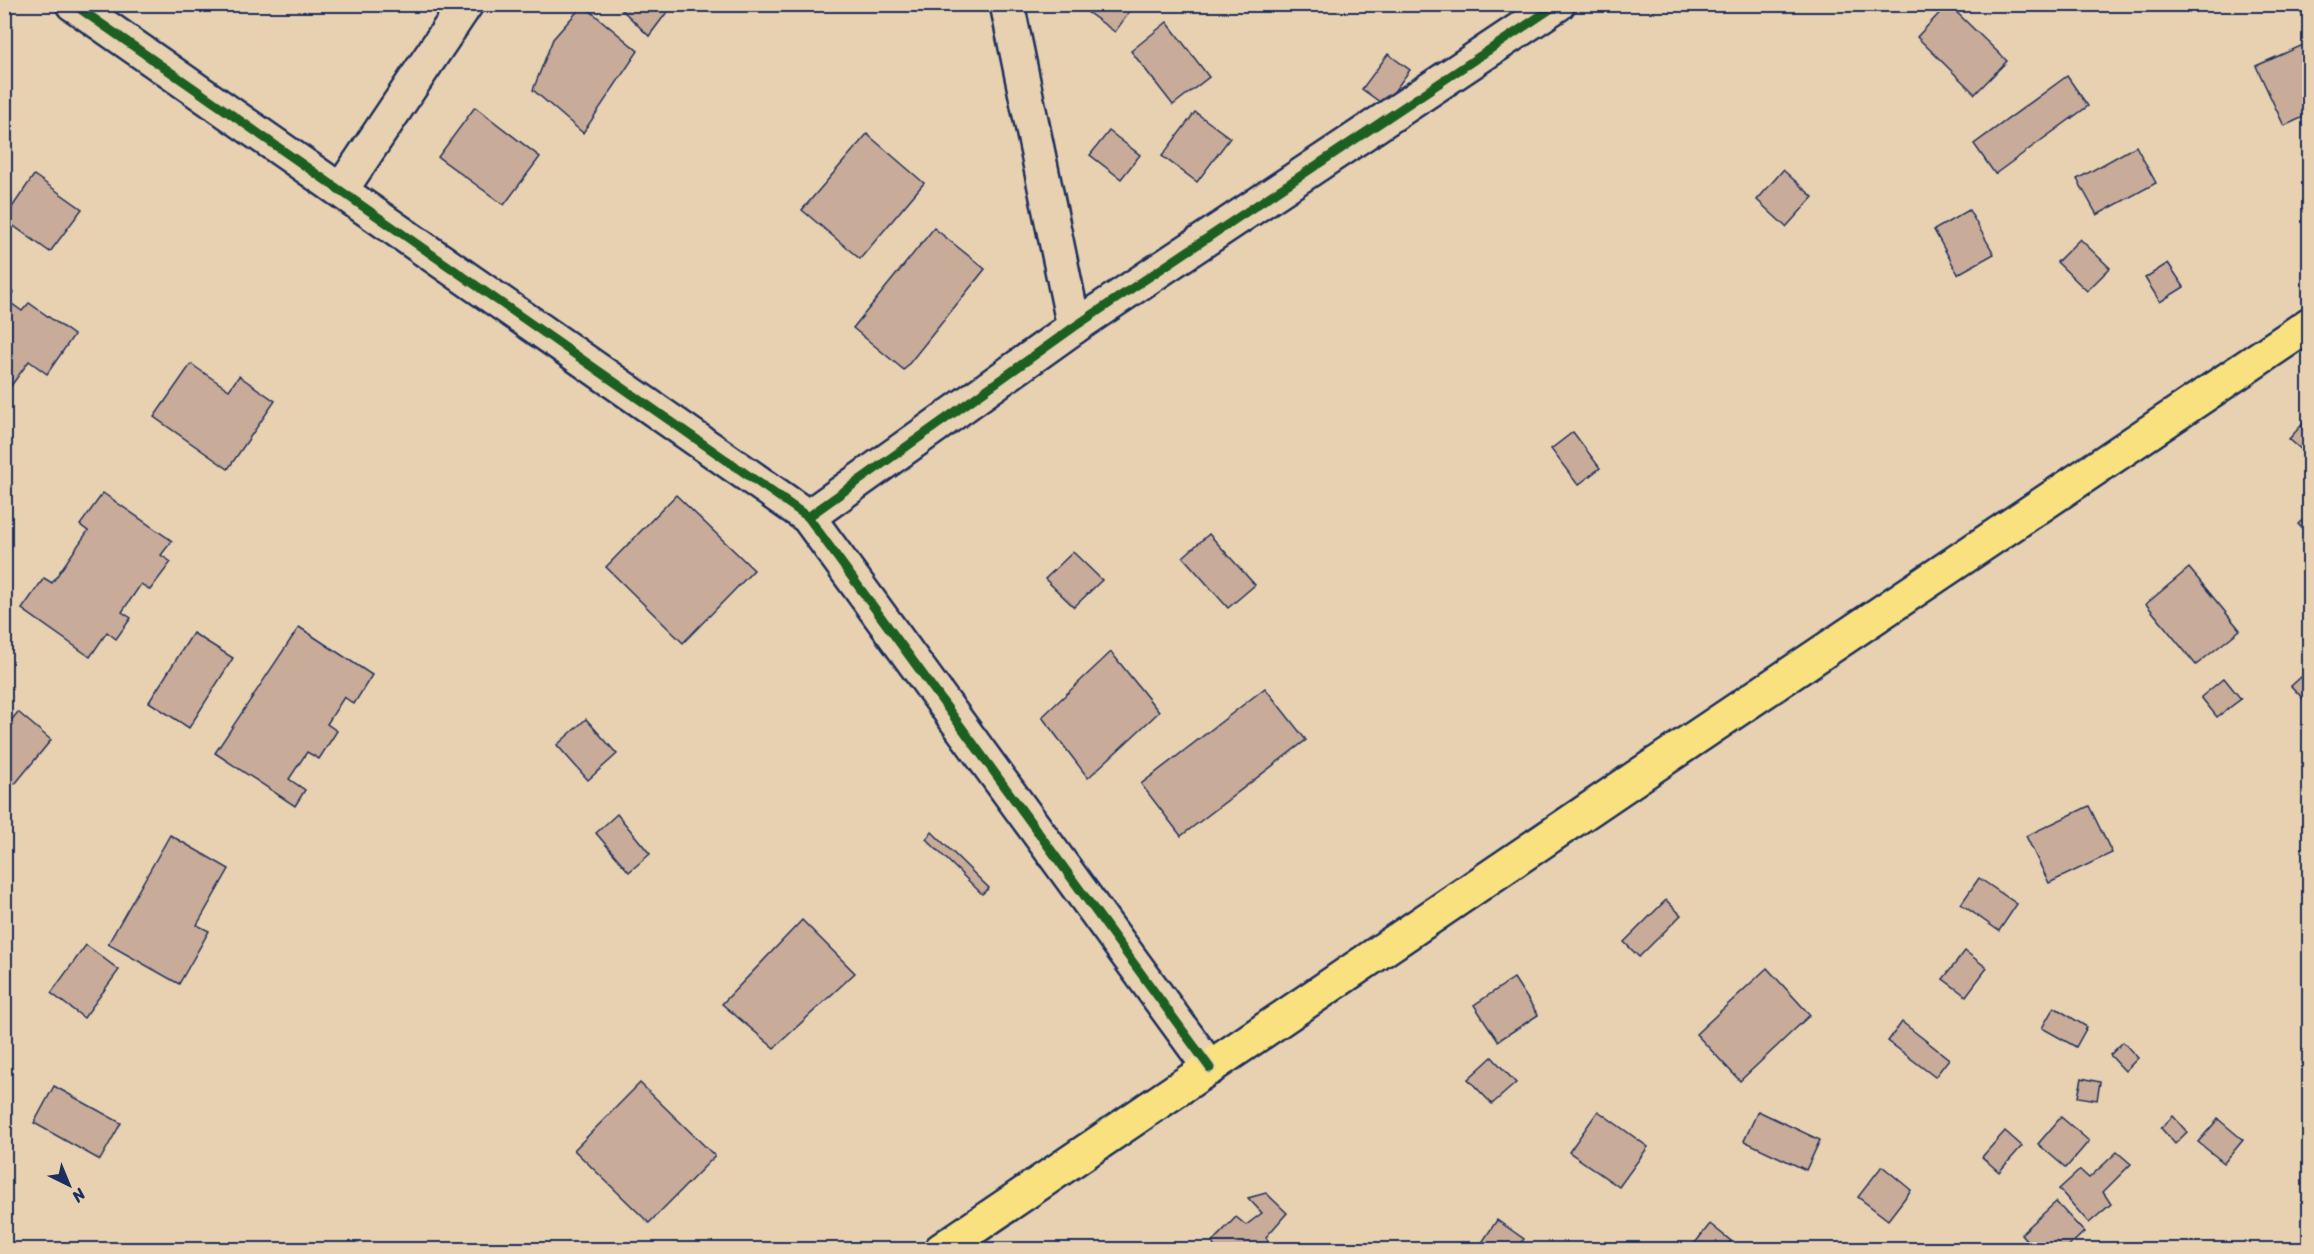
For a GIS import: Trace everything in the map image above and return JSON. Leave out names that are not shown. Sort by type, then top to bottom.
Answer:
[{"type":"main road","points":[[941,1250],[1659,761],[2310,324]]},
{"type":"street","points":[[73,4],[808,518],[1210,1068]]},
{"type":"street","points":[[341,190],[466,4]]},
{"type":"street","points":[[1007,4],[1074,327]]},
{"type":"street","points":[[808,518],[1074,327],[1558,4]]},
{"type":"building","points":[[616,4],[673,4],[649,36]]},
{"type":"building","points":[[1091,4],[1135,4],[1115,32],[1086,11]]},
{"type":"building","points":[[1948,4],[2007,61],[1975,94],[1917,37]]},
{"type":"building","points":[[583,5],[638,51],[583,133],[533,90],[553,39]]},
{"type":"building","points":[[1167,22],[1209,77],[1173,105],[1131,51]]},
{"type":"building","points":[[2310,42],[2310,114],[2284,126],[2256,66]]},
{"type":"building","points":[[1388,54],[1410,70],[1384,105],[1362,89]]},
{"type":"building","points":[[2067,76],[2088,106],[1995,174],[1974,144]]},
{"type":"building","points":[[475,107],[540,157],[504,205],[438,157]]},
{"type":"building","points":[[1195,112],[1230,138],[1197,182],[1162,156]]},
{"type":"building","points":[[1109,131],[1140,155],[1121,179],[1090,155]]},
{"type":"building","points":[[867,134],[924,183],[860,259],[802,210]]},
{"type":"building","points":[[2136,146],[2156,183],[2097,215],[2077,179]]},
{"type":"building","points":[[1783,170],[1813,197],[1786,227],[1757,200]]},
{"type":"building","points":[[34,175],[82,209],[50,252],[4,219]]},
{"type":"building","points":[[1969,210],[1994,254],[1958,274],[1934,230]]},
{"type":"building","points":[[934,228],[985,269],[904,370],[853,328]]},
{"type":"building","points":[[2080,239],[2110,268],[2087,291],[2057,262]]},
{"type":"building","points":[[2168,263],[2184,287],[2160,302],[2145,278]]},
{"type":"building","points":[[4,286],[13,292],[8,301],[22,311],[29,303],[74,335],[47,374],[29,361],[8,390],[4,388]]},
{"type":"building","points":[[191,364],[229,390],[239,376],[275,401],[228,469],[154,417]]},
{"type":"building","points":[[2308,418],[2310,420],[2310,457],[2289,439]]},
{"type":"building","points":[[1573,432],[1600,468],[1578,485],[1551,449]]},
{"type":"building","points":[[103,493],[172,541],[161,555],[171,562],[150,590],[141,584],[122,612],[131,618],[116,639],[107,632],[90,657],[22,609],[44,578],[52,583],[88,531],[80,525]]},
{"type":"building","points":[[676,495],[754,570],[683,643],[606,567]]},
{"type":"building","points":[[2310,513],[2310,537],[2298,524]]},
{"type":"building","points":[[1209,534],[1255,585],[1228,608],[1183,557]]},
{"type":"building","points":[[1073,552],[1102,580],[1074,607],[1045,579]]},
{"type":"building","points":[[2189,568],[2240,630],[2196,665],[2146,604]]},
{"type":"building","points":[[299,627],[372,675],[354,704],[344,697],[327,724],[337,731],[319,759],[307,752],[289,779],[305,790],[295,806],[215,753]]},
{"type":"building","points":[[193,633],[233,658],[189,728],[149,702]]},
{"type":"building","points":[[1111,652],[1159,712],[1088,778],[1042,717]]},
{"type":"building","points":[[2310,669],[2310,706],[2291,686]]},
{"type":"building","points":[[2224,678],[2241,699],[2217,717],[2201,697]]},
{"type":"building","points":[[1265,688],[1306,740],[1181,836],[1141,784]]},
{"type":"building","points":[[18,712],[51,740],[15,784],[4,775],[4,729]]},
{"type":"building","points":[[586,719],[617,754],[588,780],[557,745]]},
{"type":"building","points":[[2089,806],[2112,853],[2049,883],[2026,836]]},
{"type":"building","points":[[617,814],[650,854],[629,872],[596,833]]},
{"type":"building","points":[[932,832],[989,888],[982,894],[926,839]]},
{"type":"building","points":[[170,835],[229,869],[197,925],[209,931],[179,984],[108,944]]},
{"type":"building","points":[[1979,878],[2017,904],[1999,931],[1961,904]]},
{"type":"building","points":[[1666,900],[1681,915],[1639,957],[1624,942]]},
{"type":"building","points":[[802,920],[855,973],[774,1048],[722,1004]]},
{"type":"building","points":[[86,945],[119,970],[84,1018],[51,993]]},
{"type":"building","points":[[1965,951],[1987,968],[1966,996],[1943,979]]},
{"type":"building","points":[[1767,968],[1810,1015],[1740,1081],[1696,1034]]},
{"type":"building","points":[[1514,978],[1538,1015],[1498,1041],[1474,1005]]},
{"type":"building","points":[[2054,1007],[2087,1027],[2076,1047],[2042,1028]]},
{"type":"building","points":[[1902,1022],[1949,1059],[1935,1077],[1888,1041]]},
{"type":"building","points":[[2123,1042],[2138,1058],[2125,1071],[2110,1055]]},
{"type":"building","points":[[1492,1057],[1516,1083],[1492,1104],[1468,1079]]},
{"type":"building","points":[[2082,1078],[2100,1082],[2097,1100],[2078,1097]]},
{"type":"building","points":[[640,1083],[715,1156],[649,1223],[574,1150]]},
{"type":"building","points":[[54,1086],[121,1123],[100,1160],[34,1123]]},
{"type":"building","points":[[1598,1111],[1648,1147],[1619,1187],[1569,1152]]},
{"type":"building","points":[[1758,1111],[1820,1140],[1806,1170],[1744,1141]]},
{"type":"building","points":[[2173,1116],[2187,1132],[2175,1144],[2161,1128]]},
{"type":"building","points":[[2061,1117],[2089,1141],[2066,1168],[2038,1144]]},
{"type":"building","points":[[2218,1119],[2243,1140],[2224,1163],[2198,1142]]},
{"type":"building","points":[[2005,1131],[2022,1146],[1999,1172],[1982,1157]]},
{"type":"building","points":[[2117,1152],[2131,1164],[2103,1192],[2111,1204],[2089,1223],[2059,1189],[2080,1170],[2089,1178]]},
{"type":"building","points":[[1882,1166],[1911,1190],[1888,1220],[1858,1197]]},
{"type":"building","points":[[1266,1193],[1287,1213],[1266,1237],[1271,1247],[1269,1250],[1216,1250],[1212,1242],[1236,1217],[1246,1225],[1262,1213],[1248,1198]]},
{"type":"building","points":[[2056,1202],[2084,1232],[2065,1250],[2035,1250],[2021,1234]]},
{"type":"building","points":[[1497,1220],[1524,1239],[1516,1250],[1477,1250]]},
{"type":"building","points":[[1710,1224],[1731,1241],[1725,1250],[1693,1250],[1691,1248]]},
{"type":"cycle path","points":[[73,4],[808,517],[1210,1068]]},
{"type":"cycle path","points":[[808,517],[1074,327],[1558,4]]}]
